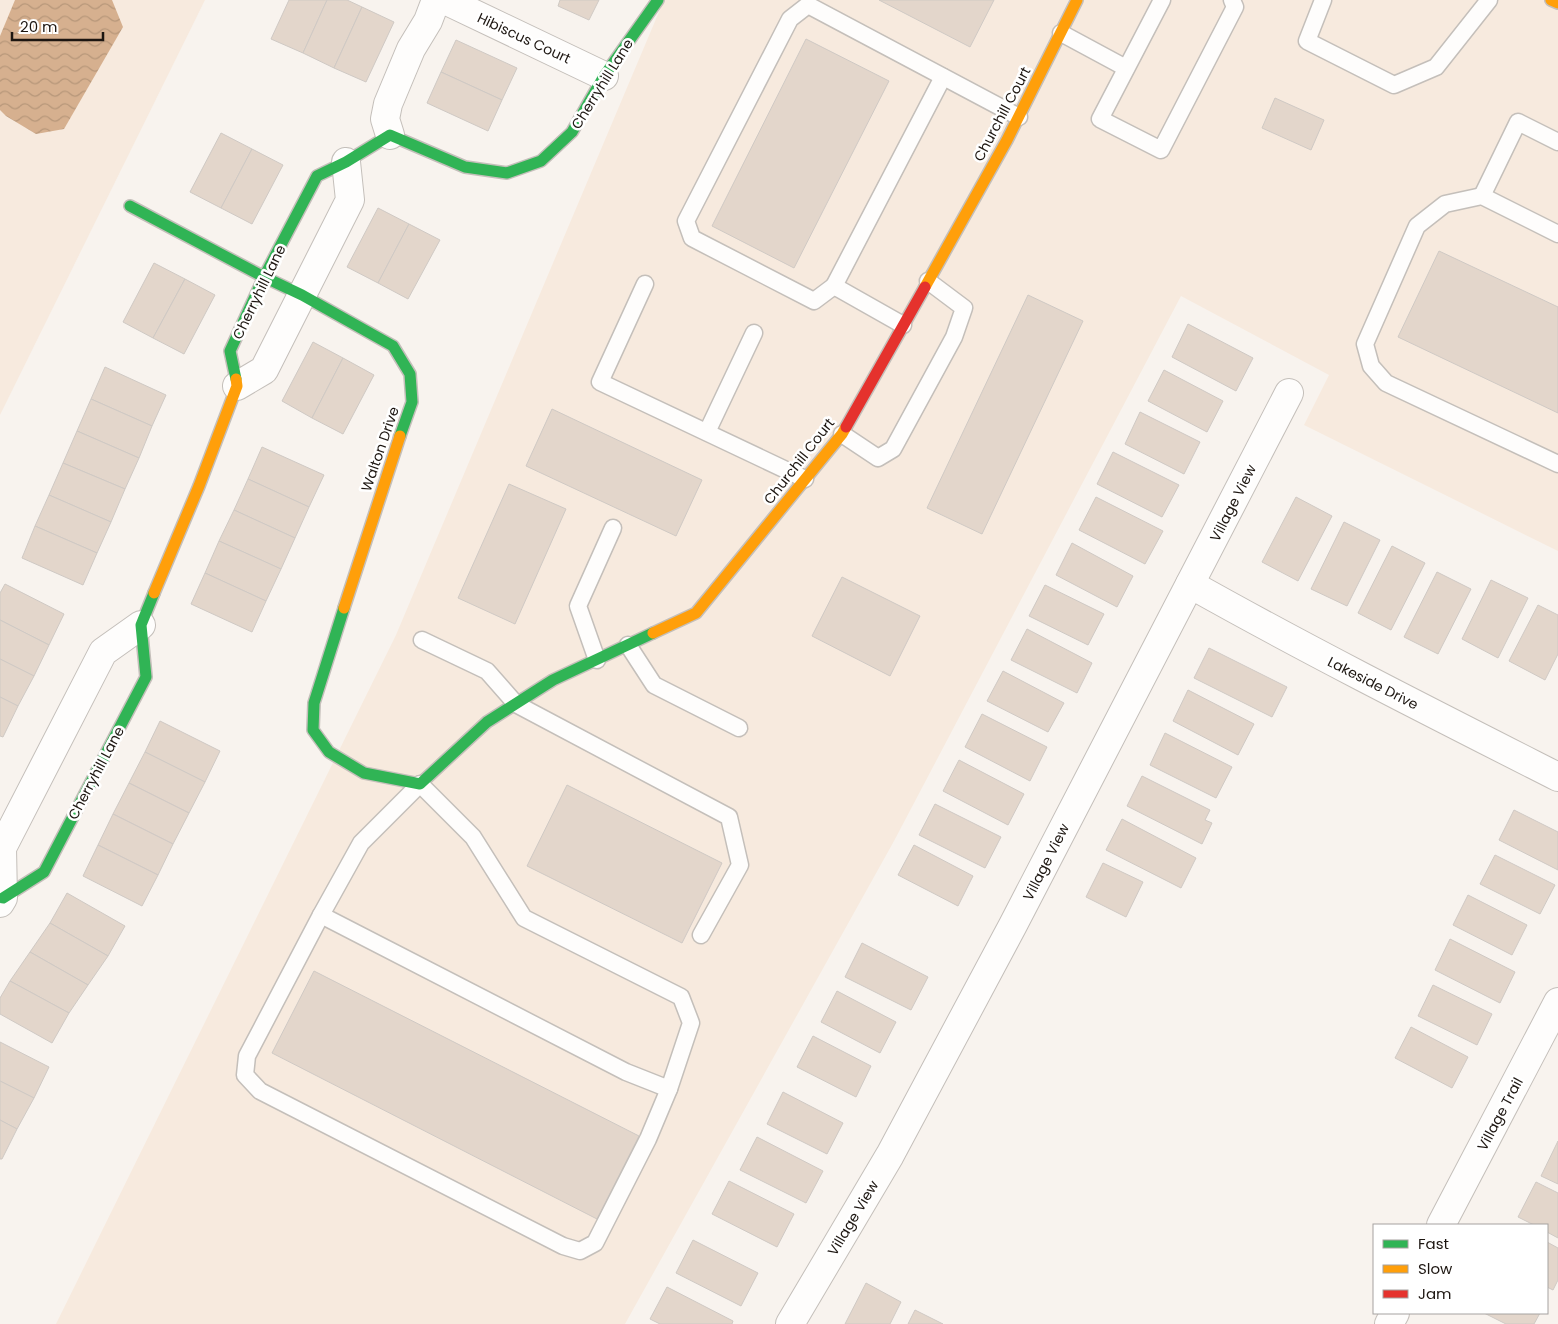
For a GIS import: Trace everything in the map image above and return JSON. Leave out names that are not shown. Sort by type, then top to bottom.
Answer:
[{"type":"street","points":[[390,135],[385,119],[388,104],[411,49],[428,21],[436,0]]},
{"type":"street","name":"Hibiscus Court","points":[[444,0],[604,76]]},
{"type":"street","name":"Cherryhill Lane","points":[[1,901],[44,872],[146,677],[141,625],[199,486],[236,386],[230,351],[264,277],[317,176],[346,162],[390,135],[465,167],[507,173],[541,161],[572,132],[604,76],[658,0]]},
{"type":"street","name":"Churchill Court","points":[[420,784],[487,722],[553,680],[696,613],[842,434],[1019,117],[1077,0]]},
{"type":"street","points":[[1551,0],[1558,3]]},
{"type":"street","points":[[236,386],[264,370],[350,200],[346,162]]},
{"type":"street","name":"Walton Drive","points":[[130,206],[302,295],[393,346],[410,374],[412,402],[371,523],[314,703],[313,730],[329,752],[364,773],[420,784]]},
{"type":"street","name":"Village View","points":[[790,1324],[890,1155],[1018,916],[1290,393]]},
{"type":"street","name":"Lakeside Drive","points":[[1190,584],[1306,648],[1558,777]]},
{"type":"street","name":"Cherryhill Lane","points":[[1,901],[2,848],[103,652],[141,625]]},
{"type":"street","name":"Village Trail","points":[[1442,1224],[1558,1002]]},
{"type":"lane","points":[[1162,0],[1100,119],[1161,150],[1235,8],[1232,0]]},
{"type":"lane","points":[[1323,0],[1307,41],[1394,85],[1436,67],[1490,0]]},
{"type":"lane","points":[[943,77],[834,286],[814,300],[692,238],[686,222],[790,19],[808,5],[1019,117]]},
{"type":"lane","points":[[1061,33],[1126,68]]},
{"type":"lane","points":[[1482,196],[1518,122],[1558,142]]},
{"type":"lane","points":[[1558,234],[1482,196],[1445,204],[1417,226],[1365,344],[1371,366],[1386,384],[1558,464]]},
{"type":"lane","points":[[842,434],[878,458],[893,449],[954,337],[964,308],[928,281]]},
{"type":"lane","points":[[645,284],[600,382],[805,479]]},
{"type":"lane","points":[[834,286],[903,325]]},
{"type":"lane","points":[[707,432],[754,333]]},
{"type":"lane","points":[[597,660],[578,606],[613,528]]},
{"type":"lane","points":[[422,640],[487,671],[516,704],[729,817],[740,865],[701,935]]},
{"type":"lane","points":[[628,645],[654,685],[739,728]]},
{"type":"lane","points":[[420,784],[473,837],[524,918],[682,997],[691,1023],[669,1089],[648,1139],[595,1243],[580,1251],[563,1246],[260,1091],[244,1075],[247,1056],[321,915],[361,843],[420,784]]},
{"type":"lane","points":[[321,915],[626,1072],[669,1089]]},
{"type":"shaded area","points":[[0,0],[205,0],[0,415]]},
{"type":"shaded area","points":[[664,0],[1558,0],[1558,551],[1304,425],[1329,375],[1181,296],[894,841],[625,1324],[56,1324],[396,635]]},
{"type":"water","points":[[15,0],[112,0],[123,27],[64,129],[36,134],[6,116],[0,110],[0,36]]},
{"type":"building","points":[[289,0],[327,0],[303,53],[271,39]]},
{"type":"building","points":[[327,0],[347,0],[362,7],[334,68],[303,53]]},
{"type":"building","points":[[560,0],[599,0],[589,20],[558,6]]},
{"type":"building","points":[[879,0],[994,0],[970,47]]},
{"type":"building","points":[[362,7],[394,22],[366,82],[334,68]]},
{"type":"building","points":[[806,39],[889,81],[794,268],[712,226]]},
{"type":"building","points":[[456,40],[517,68],[502,100],[441,72]]},
{"type":"building","points":[[441,72],[502,100],[488,131],[427,103]]},
{"type":"building","points":[[1275,98],[1324,120],[1311,150],[1262,128]]},
{"type":"building","points":[[221,133],[252,149],[221,208],[190,192]]},
{"type":"building","points":[[252,149],[283,165],[252,224],[221,208]]},
{"type":"building","points":[[378,208],[409,224],[378,283],[347,267]]},
{"type":"building","points":[[409,224],[440,240],[408,299],[378,283]]},
{"type":"building","points":[[1439,251],[1558,307],[1558,413],[1398,337]]},
{"type":"building","points":[[154,263],[185,279],[153,338],[123,322]]},
{"type":"building","points":[[185,279],[215,295],[184,354],[153,338]]},
{"type":"building","points":[[1028,295],[1083,321],[982,534],[927,508]]},
{"type":"building","points":[[1188,324],[1253,358],[1236,391],[1172,357]]},
{"type":"building","points":[[313,342],[343,358],[312,418],[282,401]]},
{"type":"building","points":[[343,358],[374,375],[343,434],[312,418]]},
{"type":"building","points":[[105,367],[166,395],[152,426],[91,399]]},
{"type":"building","points":[[1164,370],[1223,401],[1207,432],[1148,401]]},
{"type":"building","points":[[91,399],[152,426],[139,458],[77,431]]},
{"type":"building","points":[[552,409],[702,480],[676,536],[526,466]]},
{"type":"building","points":[[1140,412],[1200,442],[1184,474],[1125,444]]},
{"type":"building","points":[[77,431],[139,458],[125,489],[63,463]]},
{"type":"building","points":[[262,447],[324,475],[309,507],[248,479]]},
{"type":"building","points":[[1113,452],[1179,485],[1162,517],[1097,484]]},
{"type":"building","points":[[63,463],[125,489],[111,522],[49,495]]},
{"type":"building","points":[[248,479],[309,507],[295,538],[234,510]]},
{"type":"building","points":[[509,484],[566,509],[515,624],[458,598]]},
{"type":"building","points":[[49,495],[111,522],[97,553],[35,526]]},
{"type":"building","points":[[1096,497],[1163,531],[1145,564],[1079,530]]},
{"type":"building","points":[[1296,497],[1332,516],[1298,581],[1262,562]]},
{"type":"building","points":[[234,510],[295,538],[281,569],[219,541]]},
{"type":"building","points":[[1344,522],[1380,540],[1347,606],[1311,589]]},
{"type":"building","points":[[35,526],[97,553],[83,585],[22,558]]},
{"type":"building","points":[[219,541],[281,569],[266,601],[205,573]]},
{"type":"building","points":[[1072,543],[1133,576],[1117,607],[1056,575]]},
{"type":"building","points":[[1392,546],[1425,563],[1391,630],[1358,613]]},
{"type":"building","points":[[1437,572],[1471,589],[1438,654],[1404,637]]},
{"type":"building","points":[[205,573],[266,601],[252,632],[191,604]]},
{"type":"building","points":[[842,577],[920,616],[890,676],[812,636]]},
{"type":"building","points":[[1491,580],[1528,598],[1498,658],[1462,639]]},
{"type":"building","points":[[5,584],[64,614],[49,645],[0,620],[0,593]]},
{"type":"building","points":[[1045,585],[1104,614],[1088,645],[1029,616]]},
{"type":"building","points":[[1538,605],[1558,615],[1558,654],[1545,680],[1509,661]]},
{"type":"building","points":[[0,620],[49,645],[34,676],[0,659]]},
{"type":"building","points":[[1027,629],[1092,663],[1077,693],[1011,660]]},
{"type":"building","points":[[1209,648],[1287,687],[1272,717],[1194,678]]},
{"type":"building","points":[[0,659],[34,676],[18,706],[0,697]]},
{"type":"building","points":[[1003,671],[1064,703],[1048,732],[987,701]]},
{"type":"building","points":[[1188,690],[1254,724],[1238,755],[1173,721]]},
{"type":"building","points":[[0,697],[18,706],[3,737],[0,736]]},
{"type":"building","points":[[982,714],[1047,747],[1030,781],[965,747]]},
{"type":"building","points":[[160,721],[220,751],[205,782],[145,752]]},
{"type":"building","points":[[1165,733],[1232,767],[1216,798],[1150,765]]},
{"type":"building","points":[[145,752],[205,782],[189,813],[129,783]]},
{"type":"building","points":[[959,760],[1024,794],[1008,825],[943,791]]},
{"type":"building","points":[[1142,776],[1210,810],[1205,820],[1212,823],[1202,844],[1127,806]]},
{"type":"building","points":[[129,783],[189,813],[173,844],[113,814]]},
{"type":"building","points":[[567,785],[722,863],[682,943],[527,866]]},
{"type":"building","points":[[935,804],[1001,837],[985,868],[919,835]]},
{"type":"building","points":[[1514,810],[1558,832],[1558,870],[1499,840]]},
{"type":"building","points":[[113,814],[173,844],[158,875],[98,845]]},
{"type":"building","points":[[1122,819],[1196,858],[1181,888],[1106,850]]},
{"type":"building","points":[[98,845],[158,875],[142,906],[83,876]]},
{"type":"building","points":[[914,845],[973,876],[958,906],[898,875]]},
{"type":"building","points":[[1495,855],[1555,885],[1540,914],[1480,884]]},
{"type":"building","points":[[1103,863],[1143,882],[1126,917],[1086,897]]},
{"type":"building","points":[[67,893],[125,926],[108,956],[50,923]]},
{"type":"building","points":[[1468,895],[1527,925],[1512,955],[1453,925]]},
{"type":"building","points":[[50,923],[108,956],[88,985],[30,952]]},
{"type":"building","points":[[1450,939],[1515,972],[1500,1003],[1435,970]]},
{"type":"building","points":[[862,943],[928,977],[911,1010],[845,977]]},
{"type":"building","points":[[30,952],[88,985],[69,1013],[10,981]]},
{"type":"building","points":[[314,971],[639,1136],[597,1219],[272,1053]]},
{"type":"building","points":[[10,981],[69,1013],[52,1043],[0,1014],[0,998]]},
{"type":"building","points":[[1433,985],[1492,1014],[1477,1045],[1418,1016]]},
{"type":"building","points":[[837,991],[896,1022],[880,1053],[821,1022]]},
{"type":"building","points":[[1411,1027],[1468,1057],[1452,1088],[1395,1058]]},
{"type":"building","points":[[813,1036],[871,1066],[856,1097],[797,1067]]},
{"type":"building","points":[[0,1042],[49,1067],[34,1098],[0,1081]]},
{"type":"building","points":[[0,1081],[34,1098],[17,1129],[0,1120]]},
{"type":"building","points":[[783,1092],[843,1123],[827,1154],[767,1124]]},
{"type":"building","points":[[0,1120],[17,1129],[2,1159],[0,1159]]},
{"type":"building","points":[[757,1137],[823,1171],[806,1203],[740,1170]]},
{"type":"building","points":[[1558,1141],[1558,1184],[1541,1176]]},
{"type":"building","points":[[729,1181],[794,1214],[777,1247],[712,1214]]},
{"type":"building","points":[[1536,1182],[1558,1193],[1558,1238],[1548,1233],[1548,1224],[1532,1224],[1518,1217]]},
{"type":"building","points":[[693,1240],[758,1273],[741,1306],[676,1273]]},
{"type":"building","points":[[1548,1243],[1558,1248],[1558,1280],[1553,1290],[1548,1288]]},
{"type":"building","points":[[866,1283],[901,1302],[890,1324],[845,1324]]},
{"type":"building","points":[[667,1287],[733,1321],[732,1324],[660,1324],[650,1319]]},
{"type":"building","points":[[915,1310],[943,1324],[908,1324]]},
{"type":"building","points":[[1486,1314],[1539,1314],[1534,1324],[1506,1324]]},
{"type":"traffic: fast","points":[[236,379],[230,351],[264,277],[317,176],[346,162],[390,135],[465,167],[507,173],[541,161],[572,132],[604,76],[658,0]]},
{"type":"traffic: fast","points":[[130,206],[302,295],[393,346],[410,374],[412,402],[400,436]]},
{"type":"traffic: fast","points":[[3,898],[44,872],[146,677],[141,625],[154,593]]},
{"type":"traffic: fast","points":[[344,608],[314,703],[313,730],[329,752],[364,773],[420,784],[487,722],[553,680],[653,633]]},
{"type":"traffic: slow","points":[[925,287],[1007,140],[1077,0]]},
{"type":"traffic: slow","points":[[1551,0],[1558,3]]},
{"type":"traffic: slow","points":[[154,593],[199,486],[237,386],[236,379]]},
{"type":"traffic: slow","points":[[653,633],[696,613],[846,427]]},
{"type":"traffic: slow","points":[[344,608],[400,436]]},
{"type":"traffic: jam","points":[[846,427],[925,287]]}]
